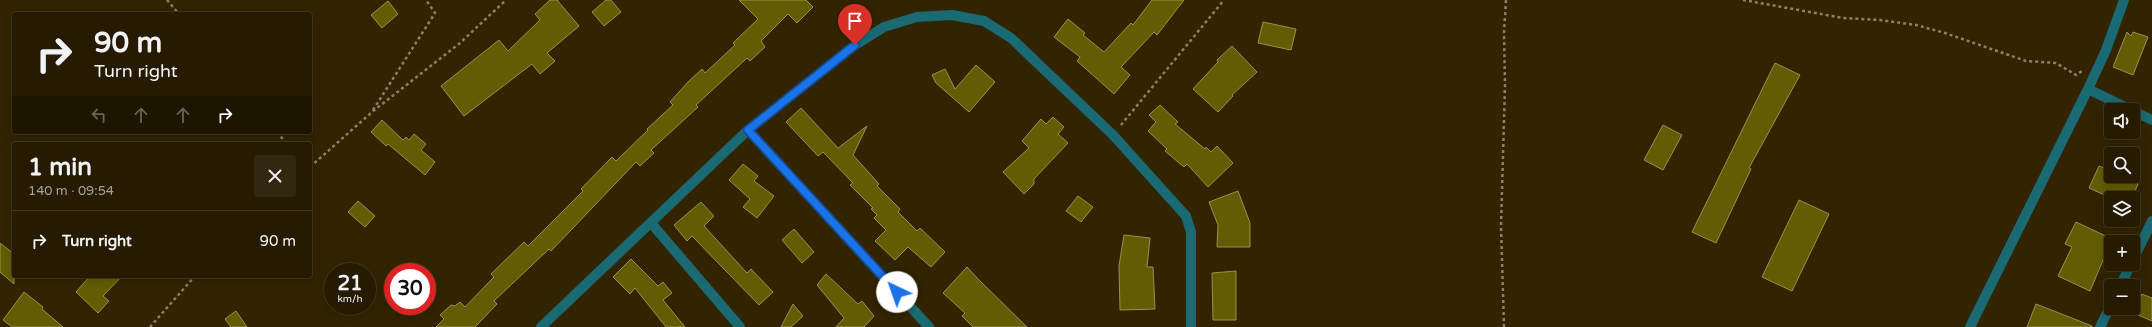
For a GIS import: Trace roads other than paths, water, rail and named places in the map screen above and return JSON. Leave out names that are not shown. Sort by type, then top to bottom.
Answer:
[{"type":"street","points":[[1970,327],[2106,50],[2124,0]]},
{"type":"street","points":[[546,325],[748,130],[855,45],[884,27],[917,17],[952,15],[984,21],[1011,38],[1113,135],[1186,216],[1191,232],[1191,327]]},
{"type":"street","points":[[2088,88],[2118,103]]},
{"type":"street","points":[[2140,114],[2152,120]]},
{"type":"street","points":[[748,130],[929,327]]},
{"type":"street","points":[[2140,246],[2152,221]]},
{"type":"street","points":[[652,223],[740,327]]},
{"type":"street","points":[[2100,327],[2106,315]]}]
